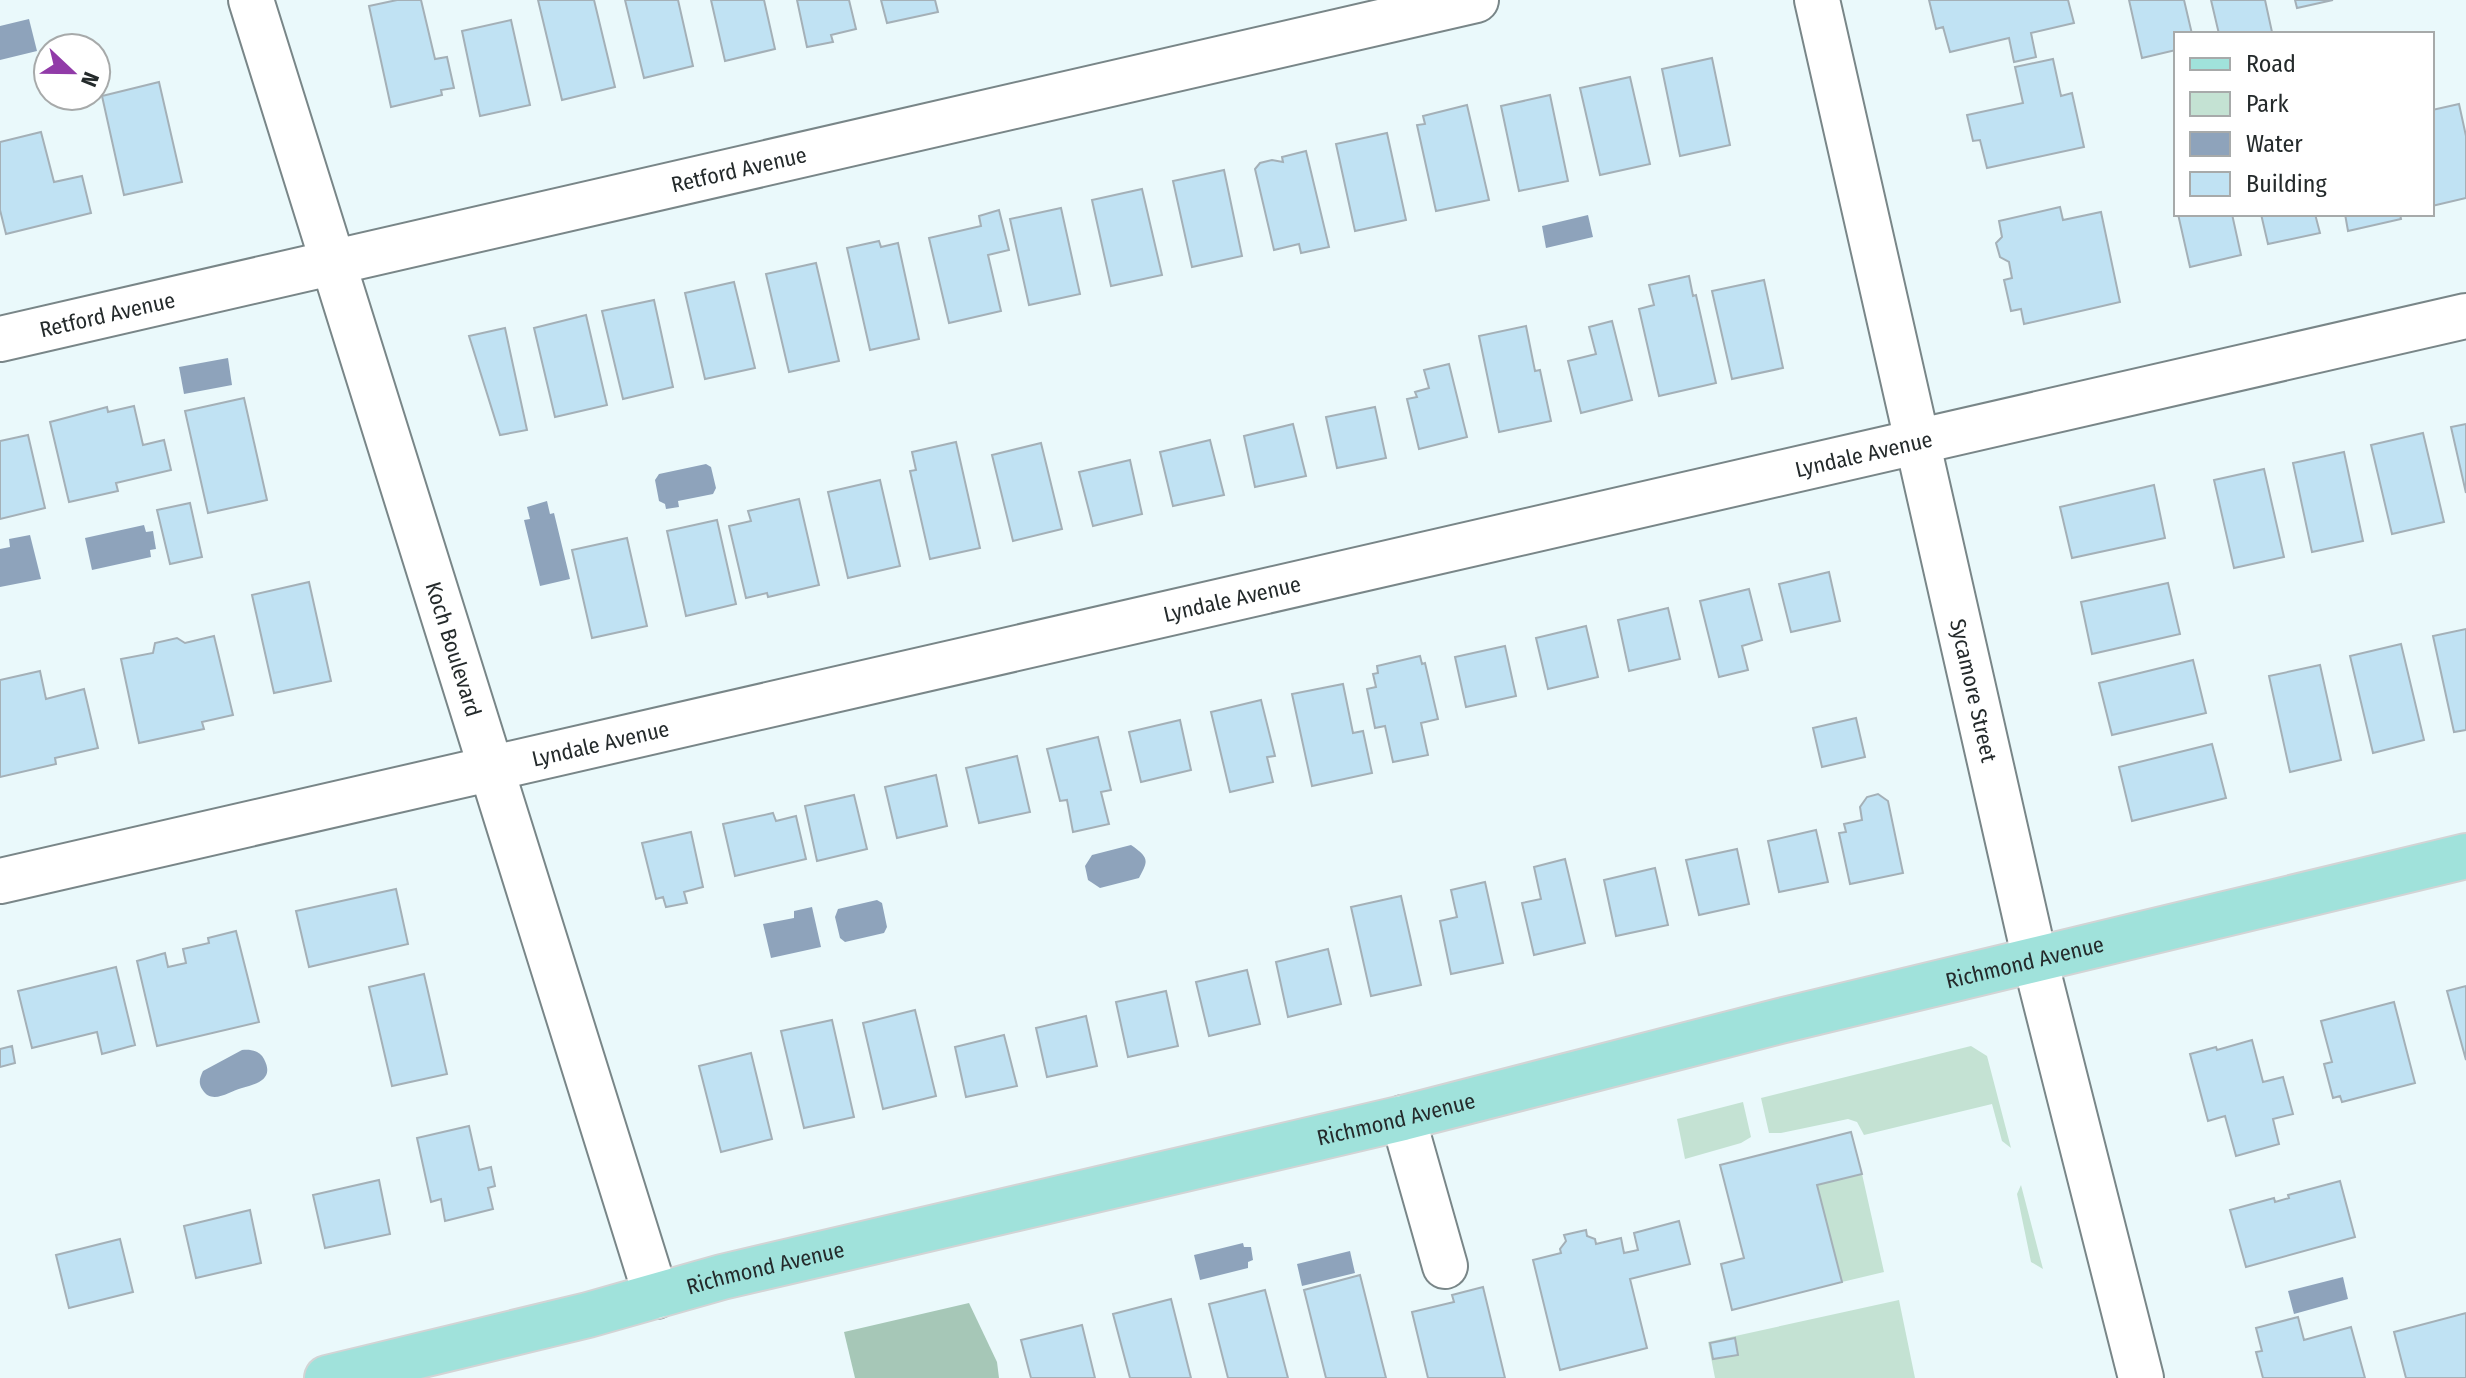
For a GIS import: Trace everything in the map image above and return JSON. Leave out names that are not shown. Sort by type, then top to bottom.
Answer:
[{"type":"main road","name":"Richmond Avenue","points":[[327,1378],[722,1277],[1403,1118],[1780,1021],[2466,856]]},
{"type":"street","name":"Koch Boulevard","points":[[251,0],[656,1296]]},
{"type":"street","name":"Retford Avenue","points":[[0,339],[1476,0]]},
{"type":"street","name":"Sycamore Street","points":[[1817,0],[2035,960],[2141,1378]]},
{"type":"street","name":"Lyndale Avenue","points":[[0,881],[2466,316]]},
{"type":"street","points":[[1403,1118],[1445,1266]]},
{"type":"green space","points":[[1971,1046],[1987,1056],[2011,1148],[2002,1141],[1992,1104],[1864,1135],[1857,1122],[1848,1119],[1769,1133],[1761,1098]]},
{"type":"green space","points":[[1743,1102],[1751,1137],[1741,1143],[1685,1159],[1677,1119]]},
{"type":"green space","points":[[1862,1174],[1884,1272],[1842,1282],[1817,1185]]},
{"type":"green space","points":[[2021,1185],[2043,1269],[2031,1262],[2017,1194]]},
{"type":"green space","points":[[1899,1300],[1915,1378],[1715,1378],[1708,1342]]},
{"type":"green space","points":[[969,1303],[997,1362],[999,1378],[855,1378],[844,1332]]},
{"type":"water","points":[[29,19],[32,52],[0,60],[0,26]]},
{"type":"water","points":[[1588,215],[1593,237],[1546,248],[1542,226]]},
{"type":"water","points":[[228,358],[232,385],[184,394],[179,367]]},
{"type":"water","points":[[706,464],[711,467],[716,488],[713,494],[678,501],[679,507],[666,509],[665,504],[659,501],[655,480],[659,474]]},
{"type":"water","points":[[547,501],[550,514],[554,513],[570,579],[540,586],[524,520],[530,519],[527,507]]},
{"type":"water","points":[[144,525],[146,532],[153,531],[156,549],[150,550],[151,557],[92,570],[85,538]]},
{"type":"water","points":[[30,535],[41,579],[0,587],[0,549],[10,547],[9,539]]},
{"type":"water","points":[[1131,845],[1146,860],[1139,878],[1100,888],[1088,880],[1085,866],[1092,855]]},
{"type":"water","points":[[877,900],[882,903],[887,927],[884,933],[845,942],[840,938],[835,917],[838,909]]},
{"type":"water","points":[[812,907],[821,947],[771,958],[763,924],[794,918],[794,911]]},
{"type":"water","points":[[242,1050],[255,1051],[262,1056],[267,1066],[266,1076],[258,1083],[221,1096],[206,1094],[200,1084],[203,1071]]},
{"type":"water","points":[[1243,1243],[1244,1247],[1251,1247],[1253,1260],[1248,1262],[1248,1268],[1200,1280],[1194,1255]]},
{"type":"water","points":[[1350,1251],[1355,1273],[1302,1286],[1297,1264]]},
{"type":"water","points":[[2343,1277],[2348,1299],[2294,1314],[2288,1291]]},
{"type":"building","points":[[397,0],[421,0],[435,59],[447,57],[454,88],[441,90],[442,95],[391,107],[369,6]]},
{"type":"building","points":[[538,0],[594,0],[615,87],[562,100]]},
{"type":"building","points":[[625,0],[678,0],[693,66],[644,78]]},
{"type":"building","points":[[711,0],[764,0],[775,49],[725,61]]},
{"type":"building","points":[[797,0],[849,0],[856,29],[831,35],[833,42],[807,47]]},
{"type":"building","points":[[881,0],[935,0],[938,12],[887,23]]},
{"type":"building","points":[[1929,0],[2068,0],[2074,23],[2031,33],[2036,57],[2014,62],[2009,38],[1950,52],[1943,27],[1936,29]]},
{"type":"building","points":[[2129,0],[2184,0],[2192,32],[2174,32],[2174,50],[2142,58]]},
{"type":"building","points":[[2211,0],[2265,0],[2272,32],[2219,32]]},
{"type":"building","points":[[2295,0],[2333,0],[2297,8]]},
{"type":"building","points":[[511,20],[530,105],[480,116],[462,31]]},
{"type":"building","points":[[1712,58],[1730,145],[1680,156],[1662,69]]},
{"type":"building","points":[[2053,59],[2061,96],[2072,93],[2084,147],[1987,168],[1980,140],[1973,141],[1967,115],[2023,103],[2015,67]]},
{"type":"building","points":[[1630,77],[1650,164],[1600,175],[1580,88]]},
{"type":"building","points":[[159,82],[182,182],[124,195],[106,112],[112,112],[112,94]]},
{"type":"building","points":[[1550,95],[1568,181],[1519,191],[1501,106]]},
{"type":"building","points":[[2459,104],[2466,136],[2466,198],[2434,206],[2434,110]]},
{"type":"building","points":[[1467,105],[1489,200],[1436,211],[1417,125],[1425,124],[1423,116]]},
{"type":"building","points":[[41,132],[54,182],[82,176],[91,213],[6,234],[0,210],[0,142]]},
{"type":"building","points":[[1387,133],[1406,220],[1355,231],[1336,144]]},
{"type":"building","points":[[1306,151],[1329,247],[1301,253],[1299,244],[1274,250],[1255,169],[1260,163],[1272,160],[1283,162],[1282,157]]},
{"type":"building","points":[[1224,170],[1242,256],[1192,267],[1173,181]]},
{"type":"building","points":[[1142,189],[1162,275],[1111,286],[1092,200]]},
{"type":"building","points":[[2060,207],[2063,220],[2101,212],[2120,302],[2024,324],[2021,309],[2011,311],[2004,280],[2012,278],[2009,262],[2000,257],[1996,243],[2002,237],[1999,221]]},
{"type":"building","points":[[1061,208],[1080,294],[1029,305],[1010,219]]},
{"type":"building","points":[[999,210],[1009,250],[988,255],[1001,311],[949,323],[929,238],[981,226],[979,216]]},
{"type":"building","points":[[2178,216],[2232,216],[2241,255],[2190,267]]},
{"type":"building","points":[[2261,216],[2316,216],[2320,233],[2268,244]]},
{"type":"building","points":[[2345,216],[2400,216],[2401,219],[2348,231]]},
{"type":"building","points":[[879,241],[881,247],[898,243],[919,339],[870,350],[847,248]]},
{"type":"building","points":[[816,263],[839,361],[789,372],[766,274]]},
{"type":"building","points":[[1689,276],[1716,383],[1659,396],[1639,309],[1654,305],[1649,285]]},
{"type":"building","points":[[1764,280],[1783,368],[1732,379],[1712,291]]},
{"type":"building","points":[[734,282],[755,368],[705,379],[685,293]]},
{"type":"building","points":[[654,300],[673,387],[623,399],[602,311]]},
{"type":"building","points":[[586,315],[607,405],[555,417],[534,328]]},
{"type":"building","points":[[1612,321],[1632,400],[1581,413],[1568,361],[1596,354],[1589,327]]},
{"type":"building","points":[[1526,326],[1535,371],[1540,370],[1551,421],[1499,432],[1479,336]]},
{"type":"building","points":[[505,328],[527,430],[500,435],[469,336]]},
{"type":"building","points":[[1449,364],[1467,437],[1419,449],[1407,399],[1417,397],[1415,392],[1429,388],[1424,370]]},
{"type":"building","points":[[244,398],[267,500],[208,513],[185,411]]},
{"type":"building","points":[[134,406],[143,445],[164,440],[171,470],[116,483],[118,491],[69,502],[50,422],[107,407],[108,412]]},
{"type":"building","points":[[1375,407],[1386,458],[1337,468],[1326,417]]},
{"type":"building","points":[[1293,424],[1306,476],[1255,487],[1244,436]]},
{"type":"building","points":[[2466,424],[2466,493],[2451,427]]},
{"type":"building","points":[[2423,433],[2444,522],[2392,534],[2371,445]]},
{"type":"building","points":[[28,435],[45,508],[0,519],[0,441]]},
{"type":"building","points":[[1210,440],[1224,495],[1173,506],[1160,452]]},
{"type":"building","points":[[956,442],[980,548],[930,559],[910,471],[916,470],[912,452]]},
{"type":"building","points":[[1041,443],[1062,529],[1013,541],[992,455]]},
{"type":"building","points":[[2344,452],[2363,541],[2312,552],[2293,463]]},
{"type":"building","points":[[1130,460],[1142,514],[1093,526],[1079,472]]},
{"type":"building","points":[[2264,469],[2284,557],[2234,568],[2214,480]]},
{"type":"building","points":[[880,480],[900,566],[848,578],[828,492]]},
{"type":"building","points":[[2154,485],[2165,538],[2072,558],[2060,507]]},
{"type":"building","points":[[799,499],[819,585],[768,597],[767,593],[746,598],[729,526],[751,521],[748,511]]},
{"type":"building","points":[[190,503],[202,557],[170,564],[157,510]]},
{"type":"building","points":[[717,520],[736,604],[686,616],[667,531]]},
{"type":"building","points":[[627,538],[647,626],[592,638],[572,550]]},
{"type":"building","points":[[1829,572],[1840,621],[1791,632],[1779,584]]},
{"type":"building","points":[[309,582],[331,681],[274,693],[252,595]]},
{"type":"building","points":[[2168,583],[2180,634],[2092,654],[2081,602]]},
{"type":"building","points":[[1749,589],[1762,640],[1742,646],[1748,670],[1719,677],[1700,601]]},
{"type":"building","points":[[1668,608],[1680,659],[1629,671],[1618,620]]},
{"type":"building","points":[[1586,626],[1598,677],[1548,689],[1536,638]]},
{"type":"building","points":[[2466,629],[2466,730],[2454,732],[2433,636]]},
{"type":"building","points":[[214,636],[233,715],[202,722],[204,729],[139,743],[121,659],[153,653],[155,643],[177,638],[185,643]]},
{"type":"building","points":[[2401,644],[2424,740],[2373,753],[2350,656]]},
{"type":"building","points":[[1505,646],[1516,696],[1466,707],[1455,657]]},
{"type":"building","points":[[1420,656],[1422,664],[1425,663],[1438,719],[1421,723],[1428,755],[1393,762],[1385,726],[1375,728],[1367,689],[1376,687],[1373,674],[1378,673],[1377,666]]},
{"type":"building","points":[[2193,660],[2206,713],[2112,735],[2099,683]]},
{"type":"building","points":[[2320,665],[2341,760],[2290,772],[2269,676]]},
{"type":"building","points":[[40,671],[46,699],[84,689],[98,748],[55,758],[56,764],[0,777],[0,680]]},
{"type":"building","points":[[1343,684],[1353,733],[1363,731],[1372,773],[1312,786],[1292,694]]},
{"type":"building","points":[[1261,700],[1275,756],[1267,757],[1273,782],[1230,792],[1211,712]]},
{"type":"building","points":[[1856,718],[1865,757],[1822,767],[1813,728]]},
{"type":"building","points":[[1180,720],[1191,770],[1141,782],[1129,732]]},
{"type":"building","points":[[1098,737],[1111,790],[1101,792],[1109,824],[1073,832],[1067,800],[1060,801],[1047,749]]},
{"type":"building","points":[[2212,744],[2226,798],[2132,821],[2119,767]]},
{"type":"building","points":[[1017,756],[1030,812],[979,823],[966,768]]},
{"type":"building","points":[[936,775],[947,826],[897,838],[885,787]]},
{"type":"building","points":[[1878,794],[1888,801],[1903,873],[1850,884],[1839,833],[1846,832],[1844,824],[1862,820],[1860,807],[1867,797]]},
{"type":"building","points":[[854,795],[867,849],[817,861],[805,806]]},
{"type":"building","points":[[773,813],[776,821],[796,816],[806,859],[735,876],[723,824]]},
{"type":"building","points":[[1816,830],[1828,882],[1779,892],[1768,841]]},
{"type":"building","points":[[691,832],[703,887],[684,892],[687,903],[666,907],[663,897],[656,899],[642,843]]},
{"type":"building","points":[[1737,849],[1749,904],[1699,915],[1686,860]]},
{"type":"building","points":[[1565,859],[1585,943],[1534,955],[1522,903],[1541,899],[1534,867]]},
{"type":"building","points":[[1655,868],[1668,925],[1616,936],[1604,880]]},
{"type":"building","points":[[1485,882],[1503,963],[1451,974],[1440,921],[1457,917],[1451,890]]},
{"type":"building","points":[[396,889],[408,944],[309,967],[296,911]]},
{"type":"building","points":[[1401,896],[1421,985],[1371,996],[1351,907]]},
{"type":"building","points":[[236,931],[259,1022],[157,1046],[137,961],[165,953],[168,967],[186,963],[183,949],[209,943],[208,938]]},
{"type":"building","points":[[1328,949],[1341,1004],[1288,1017],[1276,962]]},
{"type":"building","points":[[116,967],[135,1045],[102,1054],[97,1032],[32,1048],[18,991]]},
{"type":"building","points":[[1247,970],[1260,1024],[1209,1036],[1196,982]]},
{"type":"building","points":[[424,974],[447,1074],[392,1086],[369,987]]},
{"type":"building","points":[[2466,986],[2466,1060],[2447,991]]},
{"type":"building","points":[[1166,991],[1178,1046],[1128,1057],[1116,1002]]},
{"type":"building","points":[[2394,1002],[2415,1083],[2342,1102],[2340,1096],[2333,1098],[2324,1064],[2332,1062],[2321,1021]]},
{"type":"building","points":[[915,1010],[936,1096],[883,1109],[863,1023]]},
{"type":"building","points":[[1086,1016],[1097,1066],[1047,1077],[1036,1028]]},
{"type":"building","points":[[832,1020],[854,1117],[804,1128],[781,1031]]},
{"type":"building","points":[[1004,1035],[1017,1086],[966,1097],[955,1047]]},
{"type":"building","points":[[2252,1040],[2263,1082],[2283,1077],[2293,1114],[2273,1119],[2279,1144],[2236,1156],[2225,1116],[2208,1121],[2190,1054]]},
{"type":"building","points":[[12,1046],[15,1063],[0,1067],[0,1049]]},
{"type":"building","points":[[751,1053],[772,1139],[721,1152],[699,1066]]},
{"type":"building","points":[[469,1126],[479,1170],[491,1167],[495,1186],[488,1188],[493,1209],[445,1221],[441,1199],[431,1202],[417,1138]]},
{"type":"building","points":[[1851,1132],[1862,1174],[1817,1185],[1842,1282],[1732,1310],[1721,1264],[1744,1258],[1720,1165]]},
{"type":"building","points":[[379,1180],[390,1234],[325,1248],[313,1195]]},
{"type":"building","points":[[2340,1181],[2355,1237],[2246,1267],[2230,1210],[2274,1198],[2275,1202],[2289,1198],[2288,1195]]},
{"type":"building","points":[[250,1210],[261,1263],[196,1278],[184,1226]]},
{"type":"building","points":[[1679,1221],[1690,1264],[1630,1279],[1647,1348],[1560,1370],[1533,1260],[1561,1253],[1560,1249],[1566,1241],[1564,1235],[1586,1230],[1587,1236],[1595,1239],[1596,1244],[1621,1238],[1624,1253],[1638,1250],[1634,1233]]},
{"type":"building","points":[[120,1239],[133,1292],[69,1308],[56,1255]]},
{"type":"building","points":[[1360,1275],[1386,1378],[1326,1378],[1304,1290]]},
{"type":"building","points":[[1483,1287],[1505,1378],[1428,1378],[1412,1312],[1454,1302],[1452,1295]]},
{"type":"building","points":[[1265,1290],[1288,1378],[1228,1378],[1209,1304]]},
{"type":"building","points":[[1171,1299],[1191,1378],[1130,1378],[1113,1314]]},
{"type":"building","points":[[2466,1313],[2466,1378],[2406,1378],[2394,1332]]},
{"type":"building","points":[[2298,1317],[2304,1340],[2351,1327],[2365,1378],[2263,1378],[2256,1352],[2262,1351],[2256,1328]]},
{"type":"building","points":[[1082,1325],[1095,1378],[1031,1378],[1021,1340]]},
{"type":"building","points":[[1735,1338],[1738,1355],[1713,1359],[1710,1343]]}]
